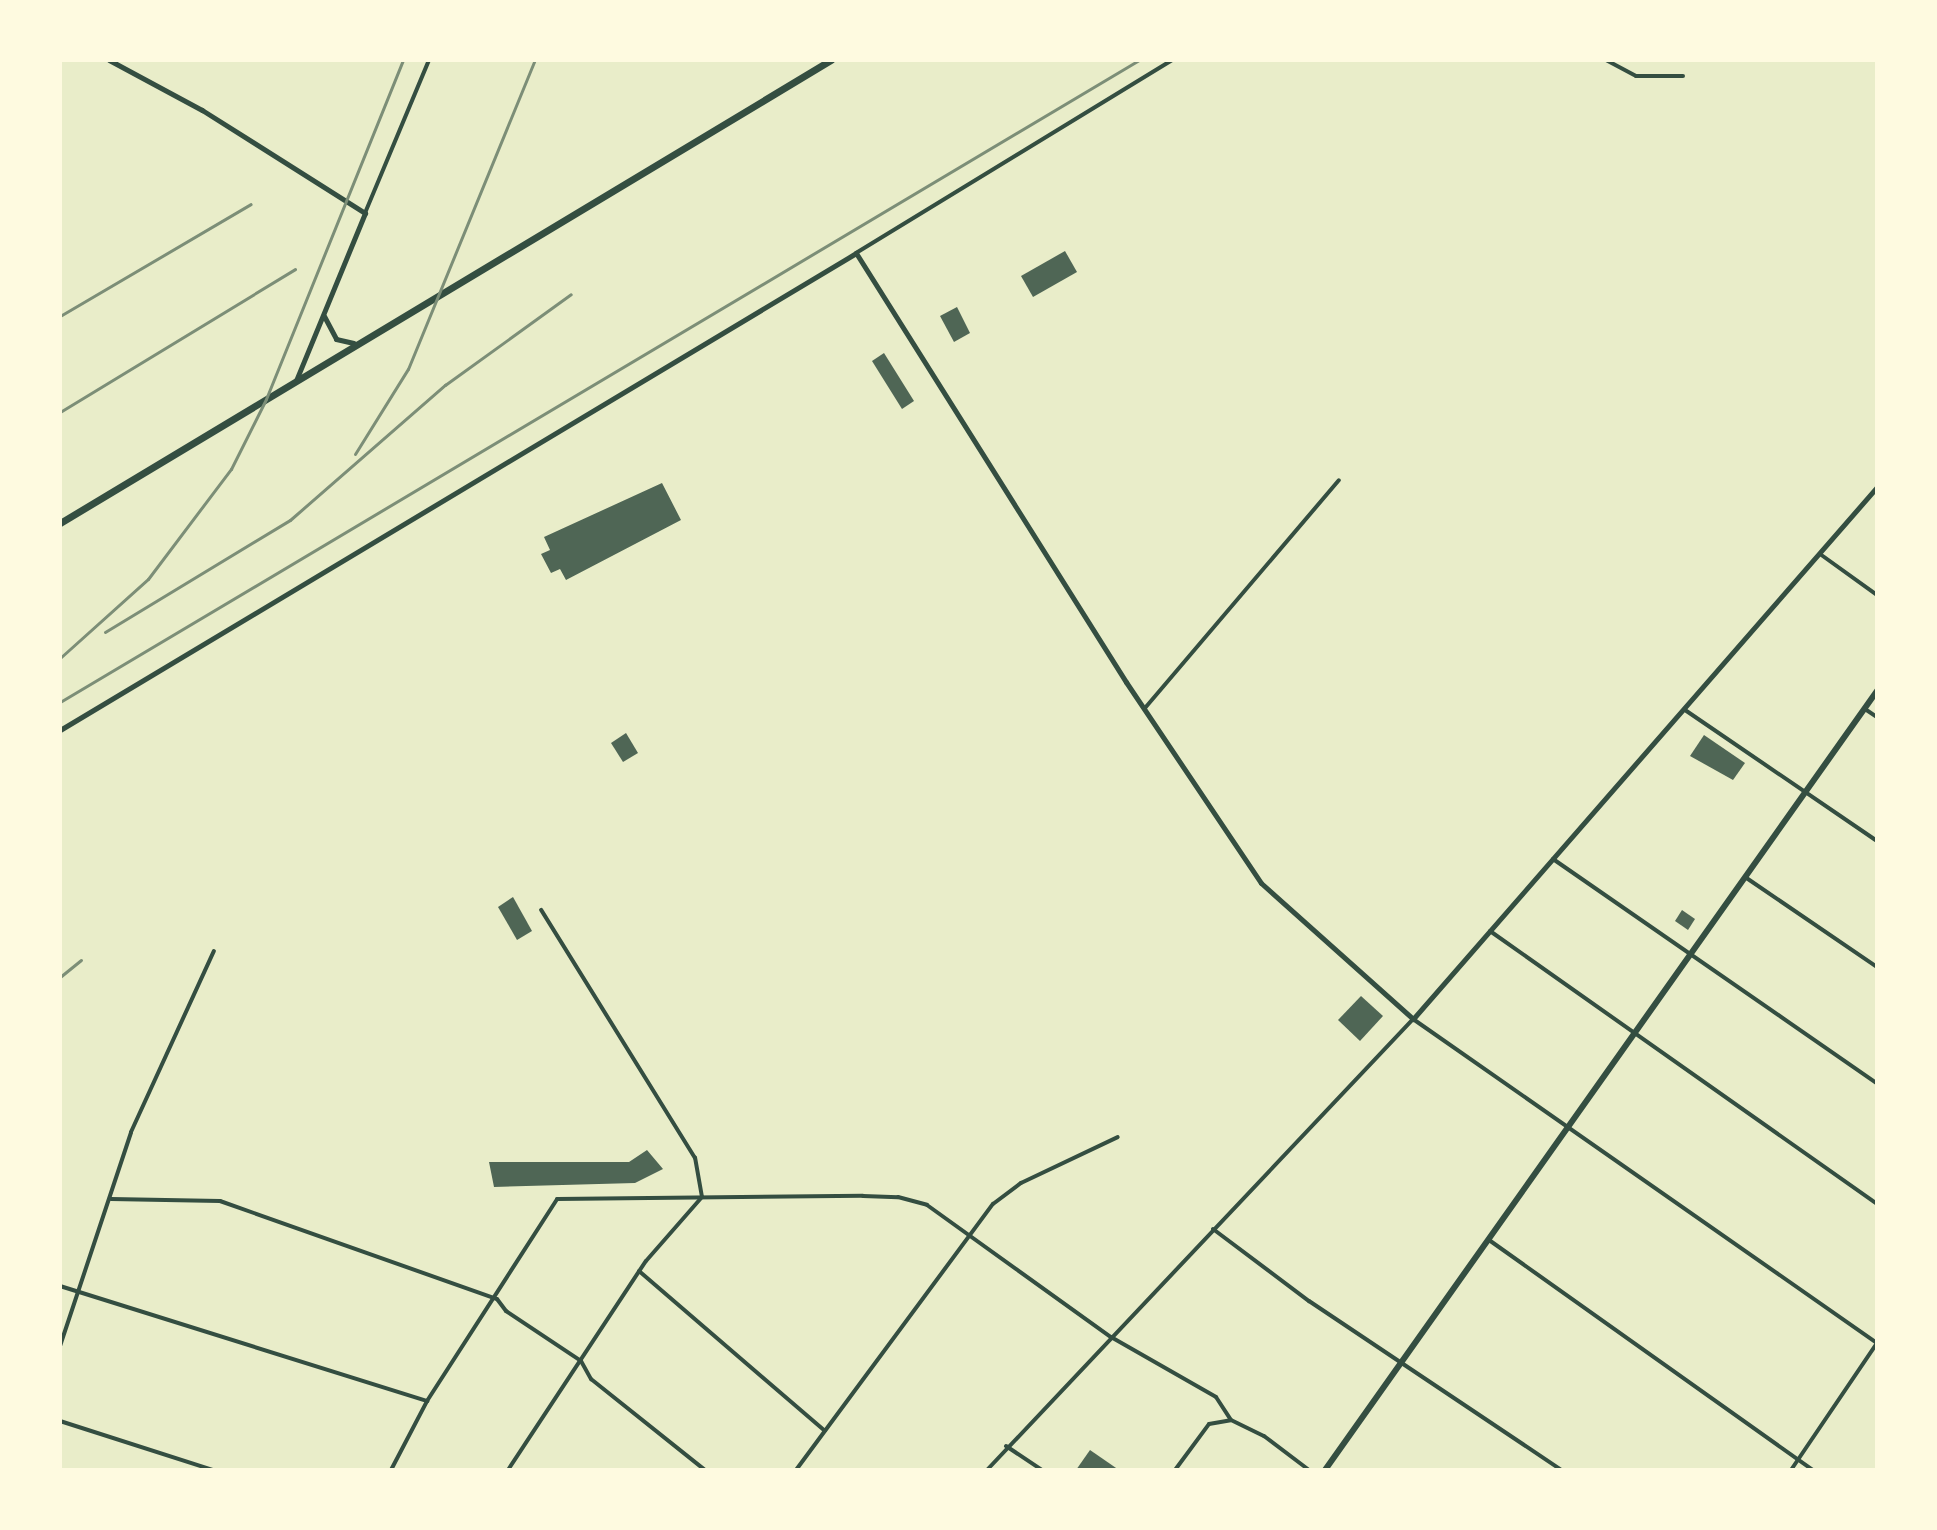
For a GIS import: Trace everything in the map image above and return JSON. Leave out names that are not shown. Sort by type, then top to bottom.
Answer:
[{"type":"main road","points":[[60,523],[354,343],[831,60]]},
{"type":"main road","points":[[1325,1470],[1566,1124],[1877,691]]},
{"type":"street","points":[[109,60],[202,110],[365,213]]},
{"type":"street","points":[[296,380],[429,60]]},
{"type":"street","points":[[60,730],[1172,60]]},
{"type":"street","points":[[1606,60],[1636,76],[1683,76]]},
{"type":"street","points":[[856,253],[1145,708],[1261,883],[1413,1019],[1877,1343],[1791,1470]]},
{"type":"street","points":[[324,315],[329,333],[354,343]]},
{"type":"street","points":[[1145,708],[1339,480]]},
{"type":"street","points":[[987,1470],[1006,1446],[1413,1019],[1877,487]]},
{"type":"street","points":[[1820,554],[1877,595]]},
{"type":"street","points":[[1865,709],[1877,717]]},
{"type":"street","points":[[1685,710],[1877,841]]},
{"type":"street","points":[[1553,859],[1877,1083]]},
{"type":"street","points":[[1745,877],[1877,967]]},
{"type":"street","points":[[541,910],[695,1158],[702,1197]]},
{"type":"street","points":[[1490,931],[1877,1204]]},
{"type":"street","points":[[60,1346],[131,1132],[214,951]]},
{"type":"street","points":[[796,1470],[969,1232],[993,1204],[1021,1183],[1118,1137]]},
{"type":"street","points":[[508,1470],[639,1271],[702,1197]]},
{"type":"street","points":[[391,1470],[427,1401],[497,1299],[557,1199],[702,1197],[898,1197],[927,1205],[969,1232],[1111,1337],[1216,1397],[1231,1420],[1264,1436],[1309,1470]]},
{"type":"street","points":[[111,1199],[220,1201],[497,1299],[506,1311],[581,1361],[591,1379],[705,1470]]},
{"type":"street","points":[[1213,1229],[1561,1470]]},
{"type":"street","points":[[1487,1239],[1813,1470]]},
{"type":"street","points":[[639,1271],[825,1431]]},
{"type":"street","points":[[60,1286],[427,1401]]},
{"type":"street","points":[[1175,1470],[1209,1424],[1231,1420]]},
{"type":"street","points":[[60,1421],[213,1470]]},
{"type":"street","points":[[1006,1446],[1042,1470]]},
{"type":"building","points":[[1065,251],[1077,272],[1033,297],[1021,276]]},
{"type":"building","points":[[957,307],[970,333],[954,342],[940,316]]},
{"type":"building","points":[[884,353],[914,401],[902,409],[872,361]]},
{"type":"building","points":[[662,483],[681,520],[566,580],[560,569],[551,573],[541,554],[550,550],[544,537]]},
{"type":"building","points":[[626,733],[638,753],[623,762],[611,743]]},
{"type":"building","points":[[1704,735],[1745,763],[1733,780],[1690,756]]},
{"type":"building","points":[[513,897],[532,931],[517,940],[498,907]]},
{"type":"building","points":[[1682,910],[1695,919],[1688,930],[1675,921]]},
{"type":"building","points":[[1361,996],[1383,1016],[1360,1041],[1338,1020]]},
{"type":"building","points":[[647,1150],[663,1169],[635,1183],[494,1187],[489,1162],[629,1162]]},
{"type":"building","points":[[1090,1450],[1119,1470],[1076,1470]]},
{"type":"railway","points":[[60,658],[148,579],[231,469],[266,399],[403,60]]},
{"type":"railway","points":[[355,454],[408,369],[535,60]]},
{"type":"railway","points":[[60,702],[1139,60]]},
{"type":"railway","points":[[60,316],[251,204]]},
{"type":"railway","points":[[60,412],[295,269]]},
{"type":"railway","points":[[105,632],[290,520],[445,385],[571,294]]},
{"type":"railway","points":[[60,977],[81,960]]}]
